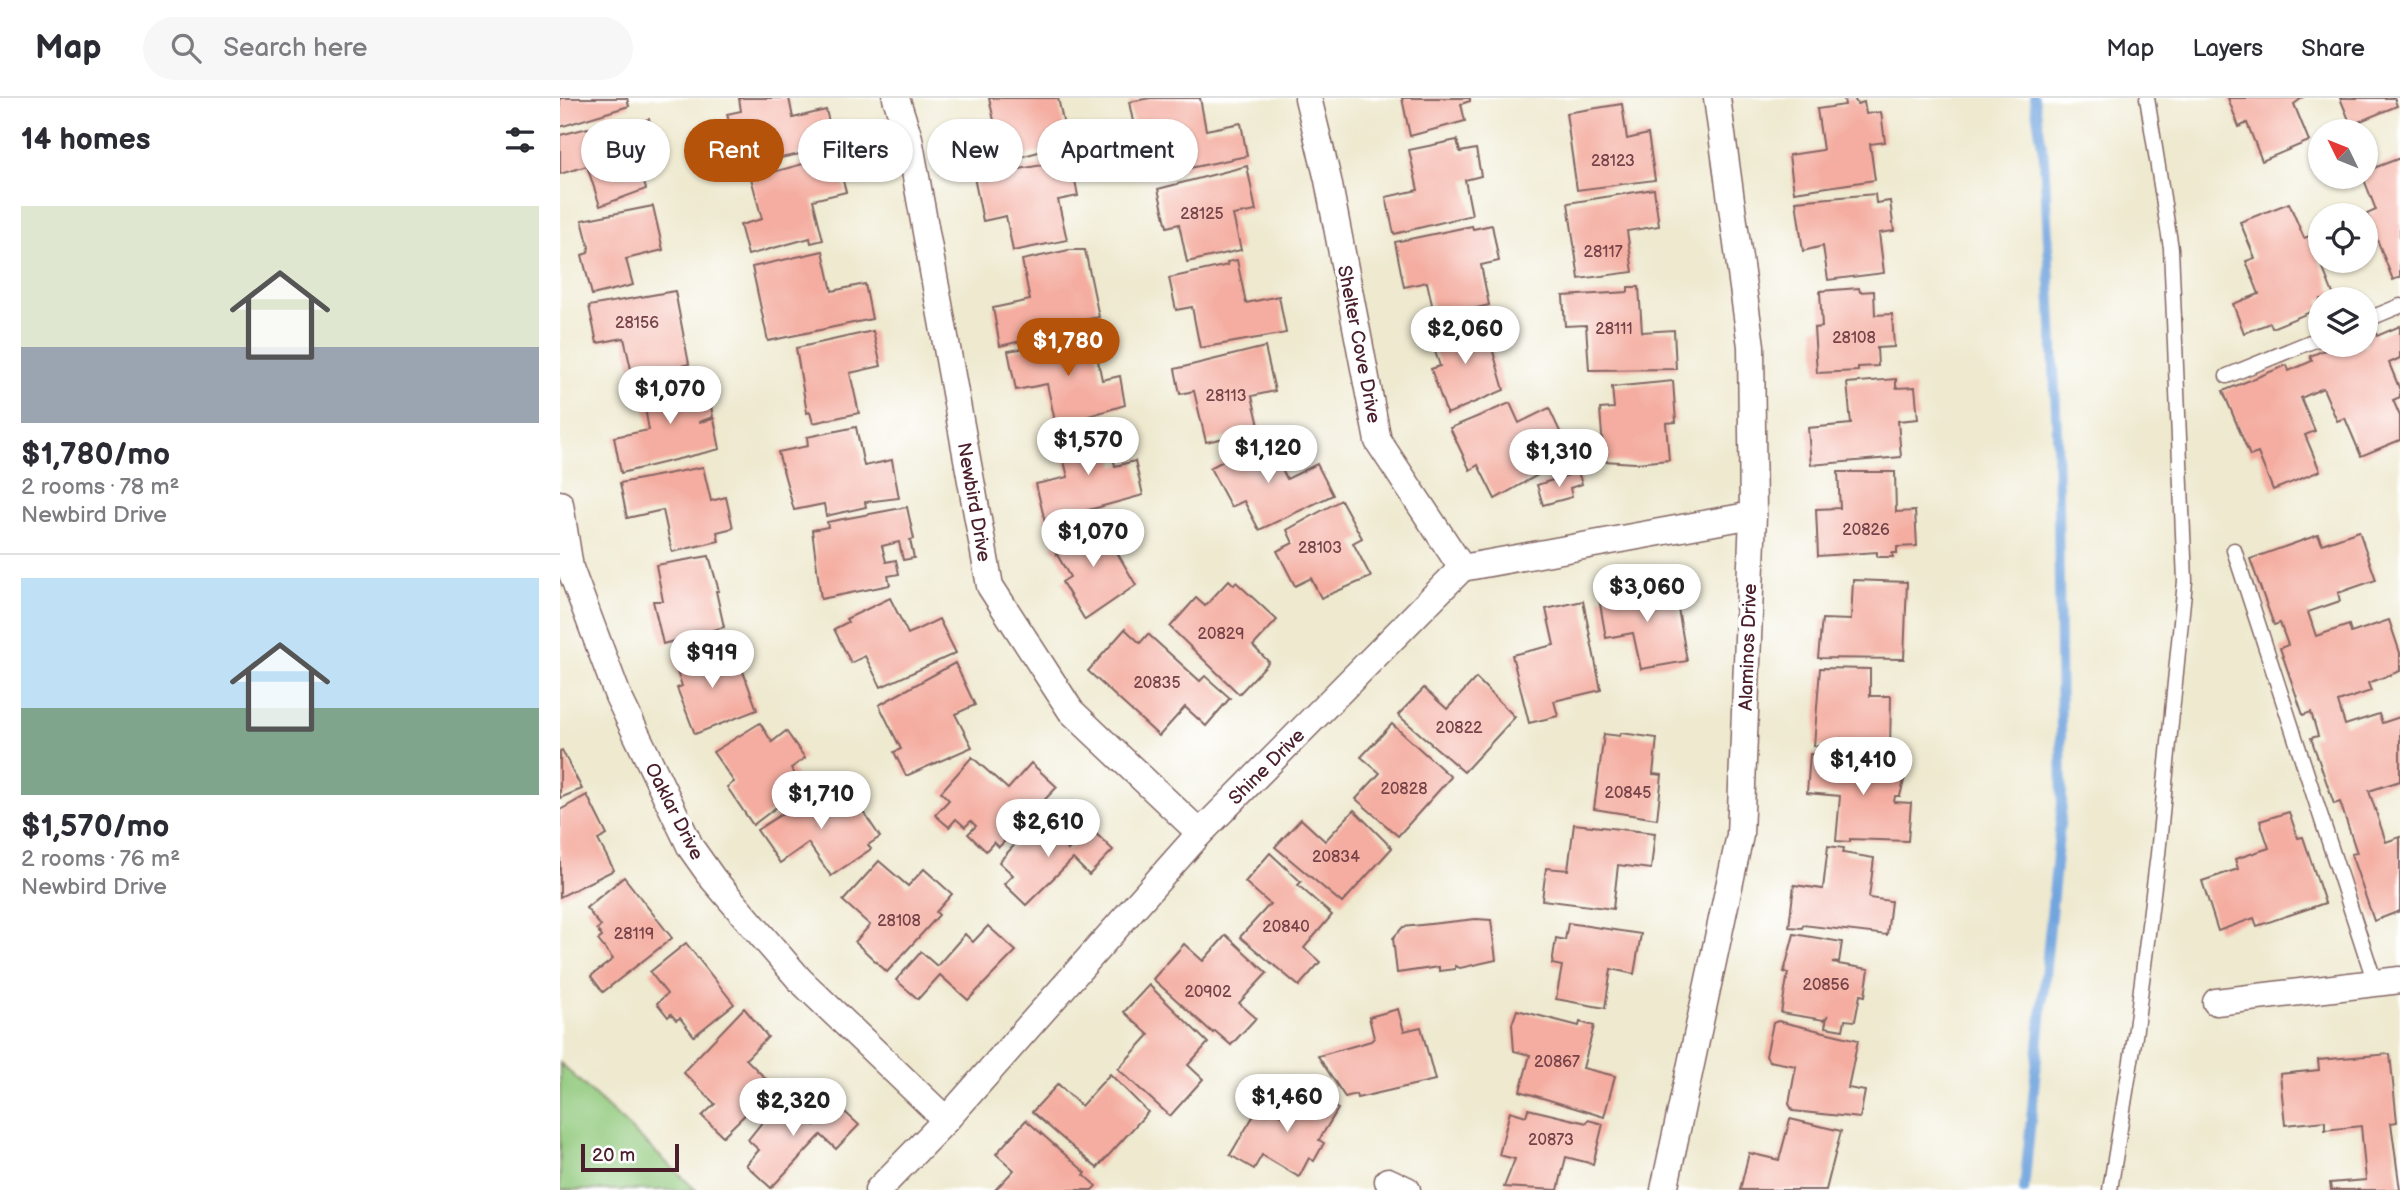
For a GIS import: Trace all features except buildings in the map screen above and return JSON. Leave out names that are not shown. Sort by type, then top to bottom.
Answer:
[{"type":"street","name":"Newbird Drive","points":[[896,98],[909,138],[990,586],[1071,710],[1200,833]]},
{"type":"street","name":"Shelter Cove Drive","points":[[1308,98],[1328,180],[1378,441],[1462,568]]},
{"type":"street","name":"Alaminos Drive","points":[[1664,1190],[1740,835],[1753,515],[1751,346],[1717,98]]},
{"type":"street","name":"Oaklar Drive","points":[[560,504],[570,568],[618,696],[691,848],[713,879],[800,980],[946,1120]]},
{"type":"street","points":[[1462,568],[1753,515]]},
{"type":"street","name":"Shine Drive","points":[[878,1190],[946,1120],[1200,833],[1462,568]]},
{"type":"street","points":[[2216,1002],[2388,982]]},
{"type":"lane","points":[[2109,1190],[2157,867],[2185,581],[2171,248],[2147,98]]},
{"type":"lane","points":[[2378,315],[2400,306]]},
{"type":"lane","points":[[2227,376],[2308,343]]},
{"type":"lane","points":[[2234,550],[2388,982]]},
{"type":"green space","points":[[560,1063],[696,1190],[560,1190]]},
{"type":"waterway","points":[[2024,1190],[2062,804],[2057,431],[2044,157],[2034,98]]}]
